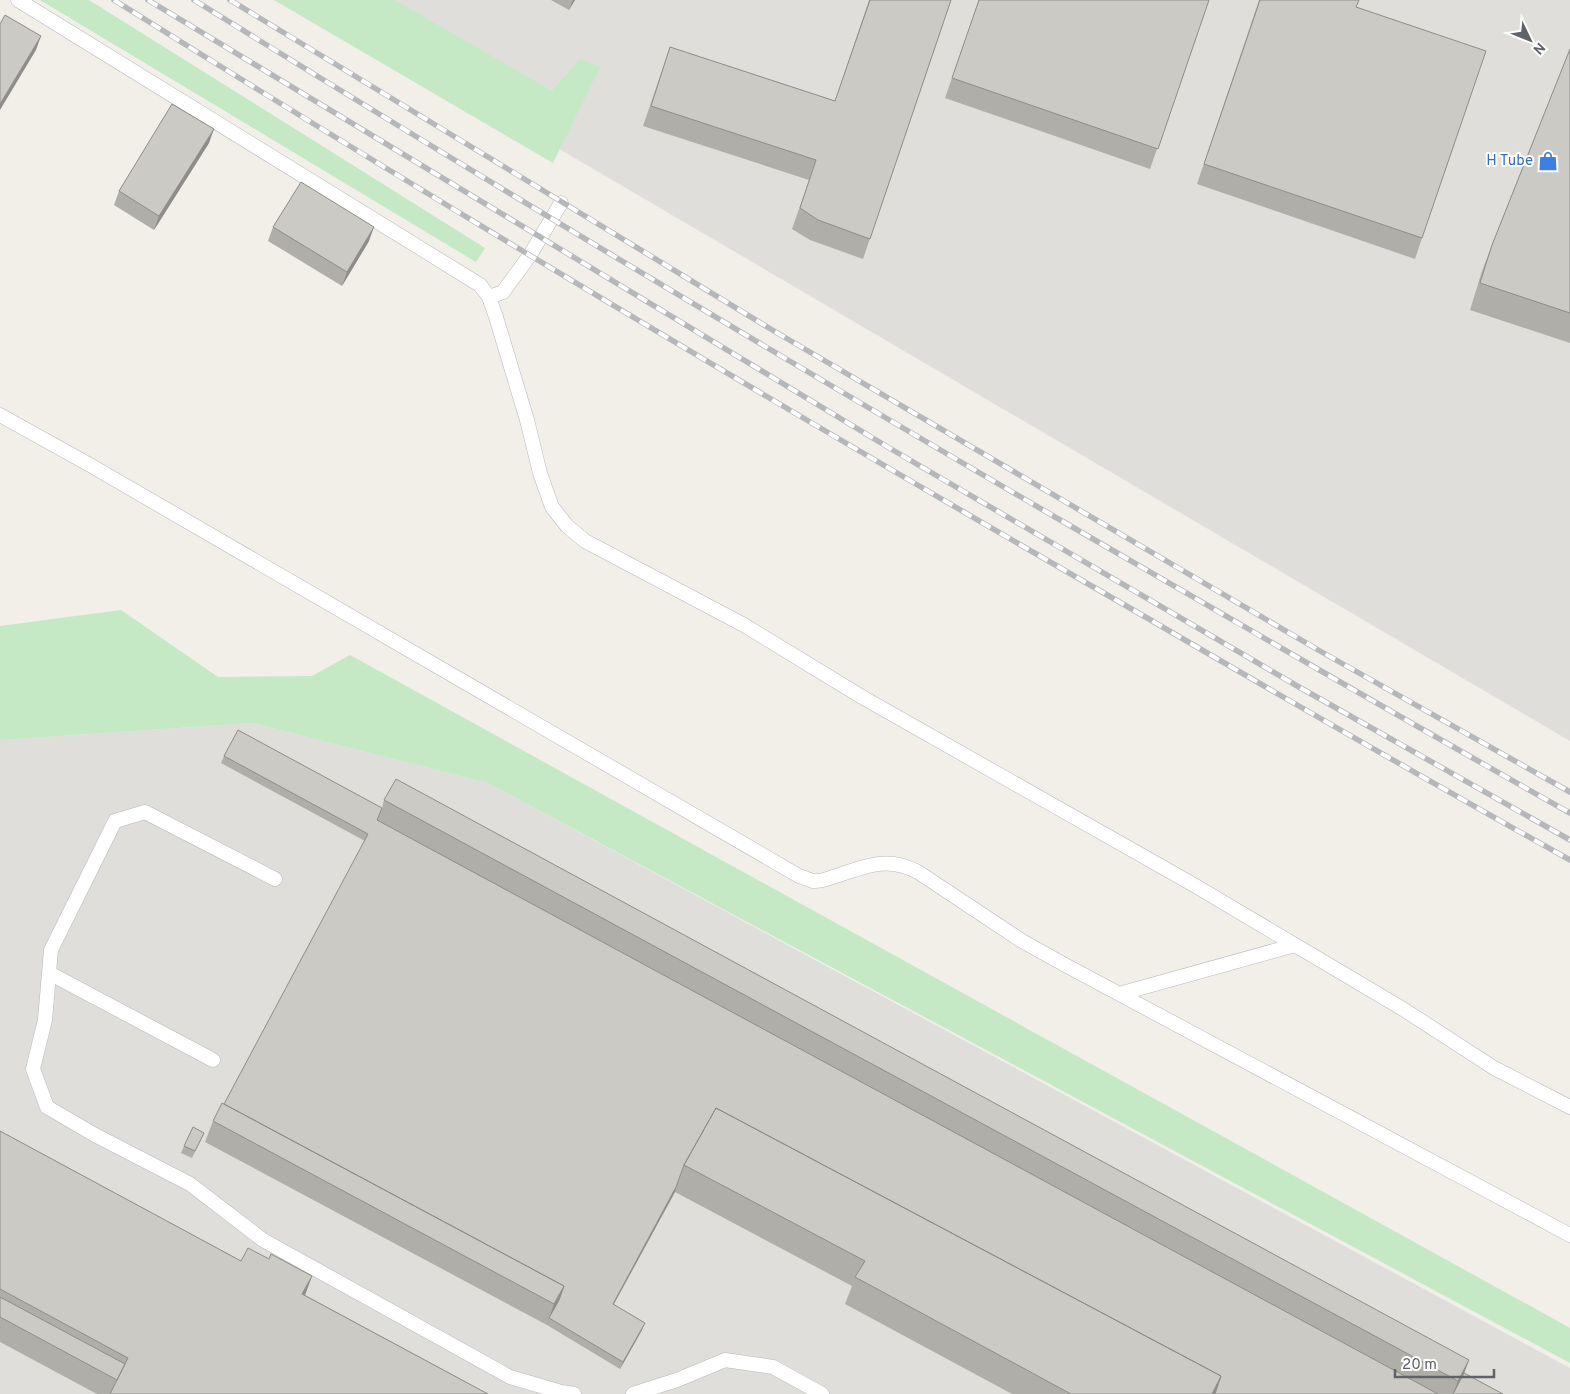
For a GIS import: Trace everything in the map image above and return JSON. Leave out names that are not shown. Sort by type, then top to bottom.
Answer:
[{"type":"lane","points":[[18,0],[480,285],[489,297],[516,384],[540,473],[552,507],[567,526],[585,541],[744,625],[862,697],[1295,945],[1403,1009],[1494,1068],[1570,1107]]},
{"type":"lane","points":[[489,297],[503,292],[530,255],[561,203]]},
{"type":"lane","points":[[0,415],[90,465],[799,876],[814,881],[826,879],[867,865],[891,863],[906,866],[1022,941],[1570,1235]]},
{"type":"lane","points":[[275,879],[145,812],[115,821],[52,950],[45,1020],[33,1069],[47,1107],[95,1135],[190,1184],[263,1240],[510,1377],[574,1394]]},
{"type":"lane","points":[[1119,994],[1295,945]]},
{"type":"lane","points":[[49,973],[213,1060]]},
{"type":"lane","points":[[633,1394],[677,1380],[725,1360],[773,1367],[822,1394]]},
{"type":"shaded area","points":[[305,0],[1570,0],[1570,741]]},
{"type":"shaded area","points":[[252,723],[488,783],[1570,1368],[1570,1394],[0,1394],[0,740]]},
{"type":"green space","points":[[40,0],[89,0],[485,248],[476,262]]},
{"type":"green space","points":[[274,0],[395,0],[552,91],[580,59],[600,67],[553,163]]},
{"type":"green space","points":[[121,610],[218,677],[312,676],[350,655],[1570,1328],[1570,1363],[488,783],[252,723],[0,740],[0,626]]},
{"type":"building","points":[[870,0],[951,0],[870,239],[818,220],[800,208],[816,160],[651,106],[670,47],[835,101]]},
{"type":"building","points":[[979,0],[1209,0],[1158,149],[952,78]]},
{"type":"building","points":[[1260,0],[1359,0],[1356,7],[1486,51],[1422,238],[1204,164]]},
{"type":"building","points":[[5,15],[41,36],[0,104],[0,24]]},
{"type":"building","name":"H Tube","points":[[1570,49],[1570,313],[1480,283],[1492,245]]},
{"type":"building","points":[[172,104],[214,129],[159,216],[119,191]]},
{"type":"building","points":[[301,182],[374,227],[347,272],[273,227]]},
{"type":"building","points":[[238,730],[382,808],[377,820],[1438,1394],[1215,1394],[1221,1376],[716,1108],[684,1165],[676,1187],[613,1304],[645,1323],[623,1362],[549,1318],[564,1286],[224,1104],[368,834],[224,756]]},
{"type":"building","points":[[396,779],[1469,1360],[1458,1381],[384,800]]},
{"type":"building","points":[[222,1103],[564,1286],[554,1304],[213,1121]]},
{"type":"building","points":[[716,1108],[1221,1376],[1212,1394],[1071,1394],[855,1277],[865,1261],[684,1165]]},
{"type":"building","points":[[193,1127],[204,1133],[195,1151],[184,1146]]},
{"type":"building","points":[[0,1131],[241,1261],[248,1248],[269,1259],[271,1254],[312,1276],[302,1294],[488,1394],[110,1394],[128,1358],[0,1289]]},
{"type":"building","points":[[0,1297],[125,1364],[117,1380],[0,1317]]},
{"type":"building","points":[[1464,1373],[1503,1394],[1453,1394]]},
{"type":"railway","points":[[114,0],[369,158],[754,389],[1302,708],[1570,860]]},
{"type":"railway","points":[[148,0],[891,449],[1299,687],[1570,840]]},
{"type":"railway","points":[[194,0],[626,264],[844,393],[1442,741],[1570,813]]},
{"type":"railway","points":[[230,0],[774,331],[1320,651],[1570,792]]},
{"type":"place","name":"H Tube","points":[[1548,161]]}]
